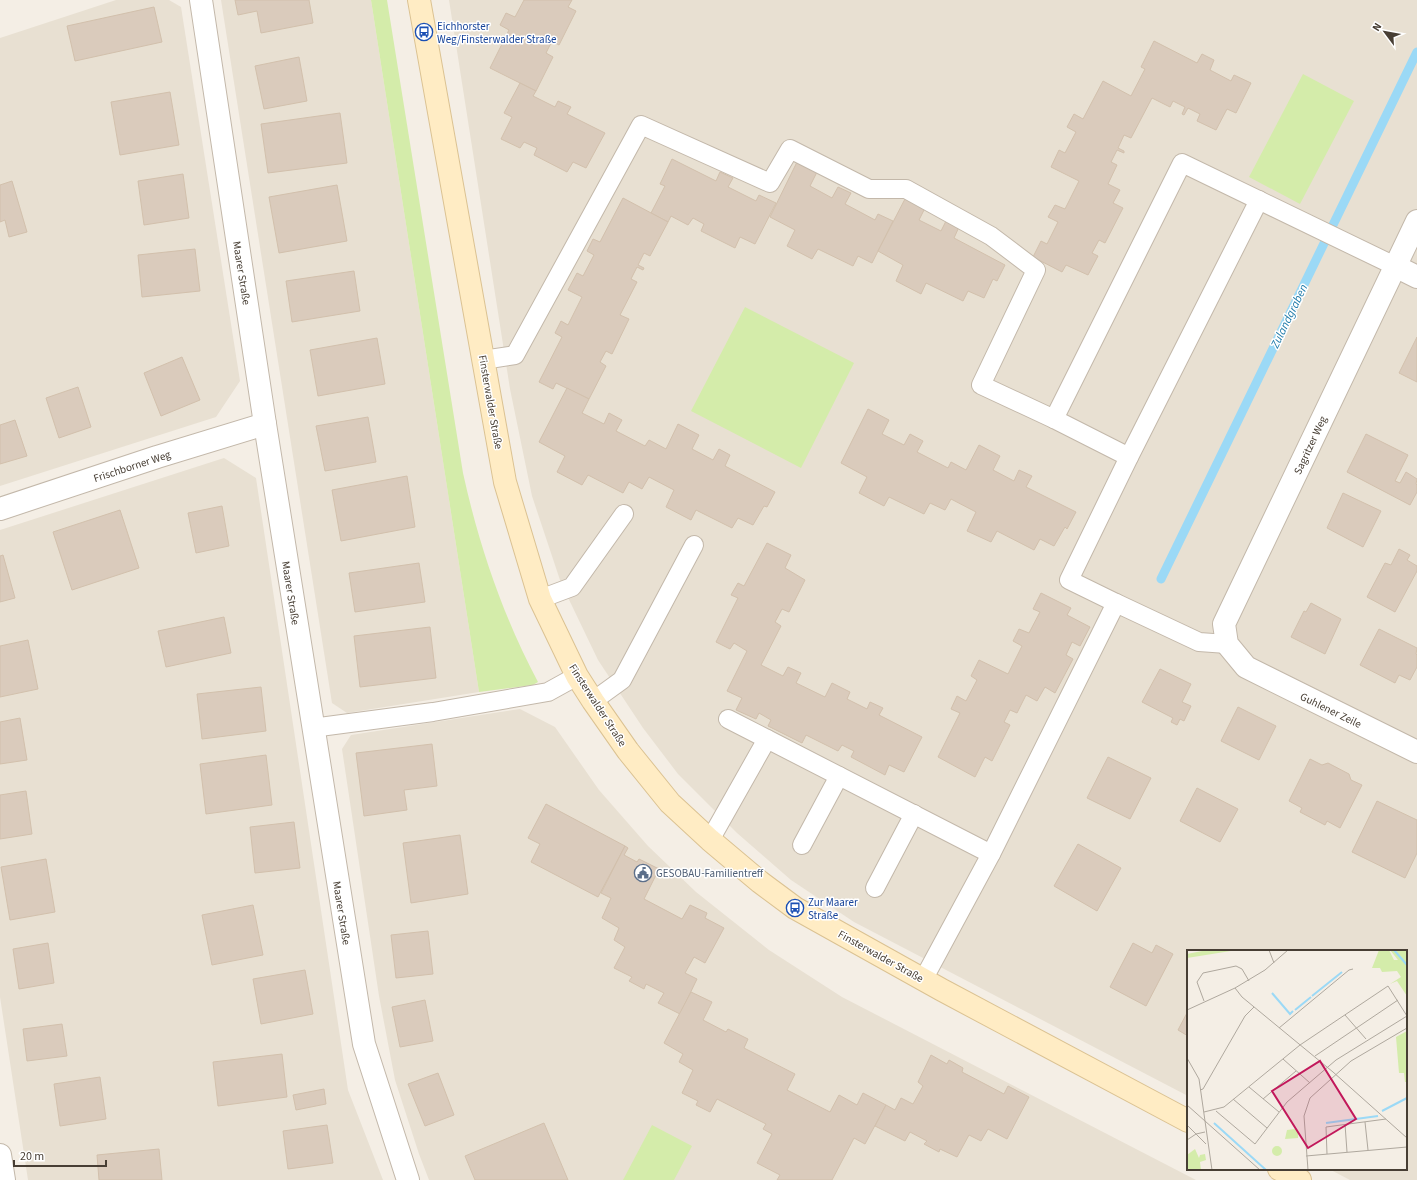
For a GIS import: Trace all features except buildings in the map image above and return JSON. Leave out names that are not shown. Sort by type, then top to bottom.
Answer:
[{"type":"street","name":"Maarer Straße","points":[[201,0],[312,728],[364,1044],[408,1180]]},
{"type":"street","name":"Finsterwalder Straße","points":[[419,0],[505,482],[540,599],[577,676],[593,702],[628,751],[670,802],[710,840],[764,885],[795,908],[923,980],[1187,1120]]},
{"type":"street","name":"Sagritzer Weg","points":[[1246,668],[1227,644],[1224,624],[1417,221]]},
{"type":"street","points":[[1395,266],[1417,277]]},
{"type":"street","name":"Frischborner Weg","points":[[0,509],[157,457],[265,424]]},
{"type":"street","name":"Guhlener Zeile","points":[[1246,668],[1417,752]]},
{"type":"street","points":[[0,1155],[4,1180]]},
{"type":"street","points":[[1281,1170],[1300,1180]]},
{"type":"lane","points":[[483,360],[515,355],[641,125],[770,183],[790,149],[869,188],[906,189],[991,236],[1036,270],[981,385],[1129,456]]},
{"type":"lane","points":[[1054,419],[1182,163],[1395,266]]},
{"type":"lane","points":[[1227,644],[1199,642],[1069,580],[1129,456],[1259,200]]},
{"type":"lane","points":[[540,599],[572,587],[624,514]]},
{"type":"lane","points":[[593,702],[622,680],[694,545]]},
{"type":"lane","points":[[923,980],[991,854],[1116,603]]},
{"type":"lane","points":[[312,728],[433,712],[548,692],[577,676]]},
{"type":"lane","points":[[728,719],[991,854]]},
{"type":"lane","points":[[710,840],[767,739]]},
{"type":"lane","points":[[802,845],[839,776]]},
{"type":"lane","points":[[875,888],[914,814]]},
{"type":"shaded area","points":[[116,0],[169,0],[181,7],[240,381],[216,417],[0,486],[0,38]]},
{"type":"shaded area","points":[[221,0],[371,0],[479,692],[347,713],[332,703]]},
{"type":"shaded area","points":[[449,0],[1417,0],[1417,1180],[1350,1180],[1331,1170],[1407,1170],[1407,950],[1187,950],[1187,1095],[854,922],[791,880],[737,833],[678,774],[643,728],[598,660],[561,583],[532,496],[510,389]]},
{"type":"shaded area","points":[[224,458],[256,478],[348,1090],[383,1180],[28,1180],[0,997],[0,530]]},
{"type":"shaded area","points":[[520,709],[555,727],[599,790],[648,846],[696,892],[769,950],[842,997],[1196,1180],[429,1180],[395,1080],[379,996],[342,749],[351,735]]},
{"type":"green space","points":[[371,0],[387,0],[463,473],[469,500],[493,580],[525,657],[538,682],[533,685],[479,692]]},
{"type":"green space","points":[[1303,74],[1354,101],[1300,204],[1249,177]]},
{"type":"green space","points":[[745,307],[854,363],[801,468],[691,411]]},
{"type":"green space","points":[[652,1125],[692,1146],[674,1180],[623,1180]]},
{"type":"waterway","name":"Zulandgraben","points":[[1161,579],[1417,52]]},
{"type":"place","name":"Eichhorster Weg/Finsterwalder Straße","points":[[424,32]]},
{"type":"place","name":"GESOBAU-Familientreff","points":[[643,873]]},
{"type":"place","name":"Zur Maarer Straße","points":[[795,908]]}]
